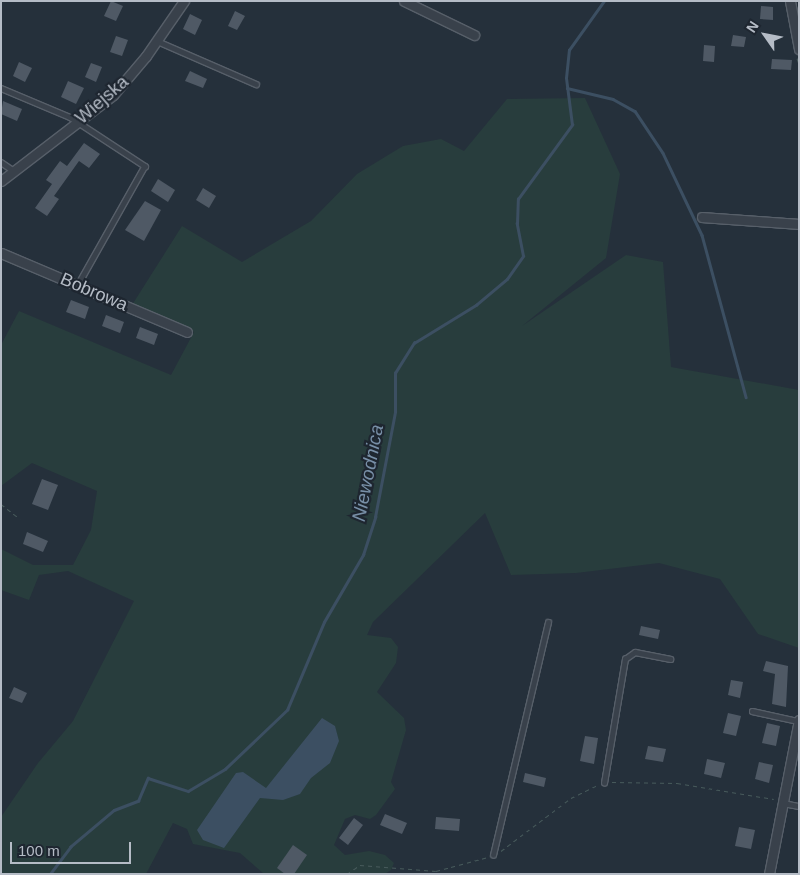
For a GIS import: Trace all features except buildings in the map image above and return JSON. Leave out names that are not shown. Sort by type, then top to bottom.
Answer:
[{"type":"street","name":"Wiejska","points":[[1,181],[78,122],[126,81],[184,1]]},
{"type":"street","points":[[404,1],[474,35]]},
{"type":"street","points":[[790,1],[798,48]]},
{"type":"street","points":[[702,217],[799,224]]},
{"type":"street","name":"Bobrowa","points":[[1,253],[187,332]]},
{"type":"street","points":[[769,874],[799,721]]},
{"type":"lane","points":[[156,41],[256,84]]},
{"type":"lane","points":[[1,88],[78,122],[146,166],[78,285]]},
{"type":"lane","points":[[1,162],[14,171]]},
{"type":"lane","points":[[493,855],[548,622]]},
{"type":"lane","points":[[604,783],[625,659],[635,652],[670,659]]},
{"type":"lane","points":[[752,711],[799,721]]},
{"type":"lane","points":[[782,802],[799,806]]},
{"type":"path","points":[[1,504],[20,519]]},
{"type":"path","points":[[347,874],[360,865],[370,864],[436,871],[493,855],[571,798],[604,783],[638,780],[677,783],[782,802]]},
{"type":"green space","points":[[585,98],[620,174],[606,258],[522,326],[626,255],[663,262],[671,367],[799,390],[799,648],[758,634],[720,579],[659,563],[576,573],[511,575],[485,513],[373,622],[367,635],[391,638],[398,647],[396,663],[377,692],[404,718],[406,730],[391,782],[395,789],[376,815],[370,819],[355,815],[345,819],[334,845],[345,855],[369,851],[385,855],[394,863],[391,870],[385,874],[264,874],[240,853],[193,844],[187,829],[173,823],[146,874],[1,874],[1,817],[38,763],[73,721],[134,601],[68,571],[39,575],[29,600],[1,590],[1,549],[33,565],[73,565],[91,530],[97,491],[32,463],[1,486],[1,345],[19,311],[171,375],[194,332],[132,305],[182,226],[242,262],[311,221],[357,174],[403,146],[441,139],[464,151],[507,99]]},
{"type":"water","points":[[322,718],[335,726],[339,741],[330,763],[311,778],[300,794],[283,800],[260,798],[224,848],[203,840],[197,830],[236,773],[243,772],[266,788]]},
{"type":"waterway","name":"Niewodnica","points":[[50,874],[70,847],[114,810],[138,801],[148,778],[188,791],[225,769],[287,710],[324,622],[363,555],[375,517],[395,412],[395,373],[414,343],[476,305],[507,279],[523,256],[517,224],[518,199],[572,125],[566,78],[569,50],[604,1]]},
{"type":"waterway","points":[[567,88],[613,99],[635,111],[663,153],[702,235],[746,397]]}]
